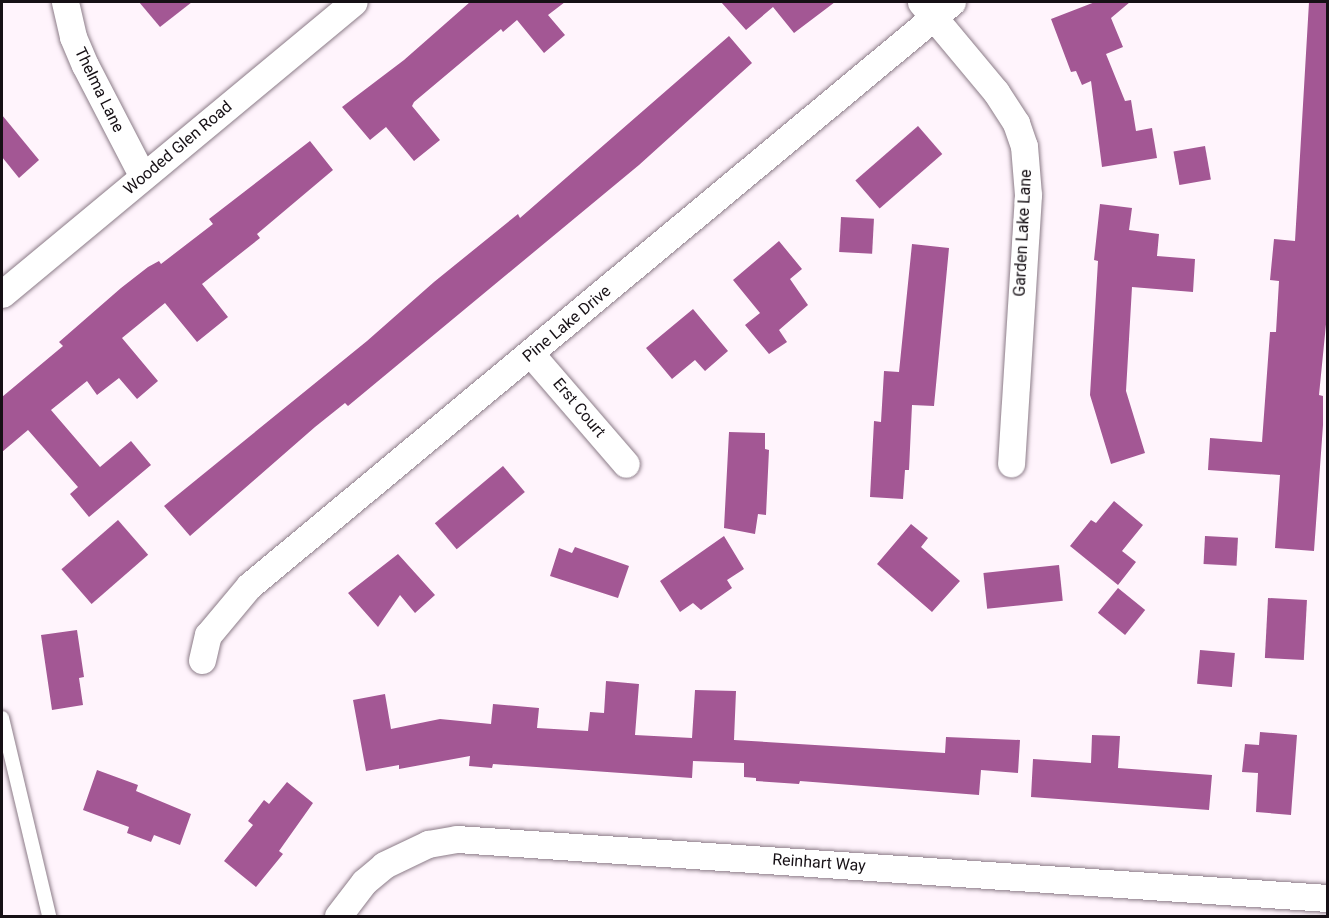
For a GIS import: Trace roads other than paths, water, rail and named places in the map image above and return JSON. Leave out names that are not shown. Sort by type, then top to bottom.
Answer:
[{"type":"street","name":"Thelma Lane","points":[[65,2],[73,37],[85,65],[142,175]]},
{"type":"street","name":"Wooded Glen Road","points":[[2,294],[142,175],[354,2]]},
{"type":"street","name":"Pine Lake Drive","points":[[202,660],[208,635],[249,586],[531,354],[935,7]]},
{"type":"street","name":"Garden Lake Lane","points":[[935,7],[1016,123],[1028,170],[1011,464]]},
{"type":"street","name":"Erst Court","points":[[531,354],[626,464]]},
{"type":"street","name":"Reinhart Way","points":[[339,916],[364,882],[384,865],[428,844],[457,839],[1328,898]]},
{"type":"lane","points":[[2,718],[49,916]]}]
